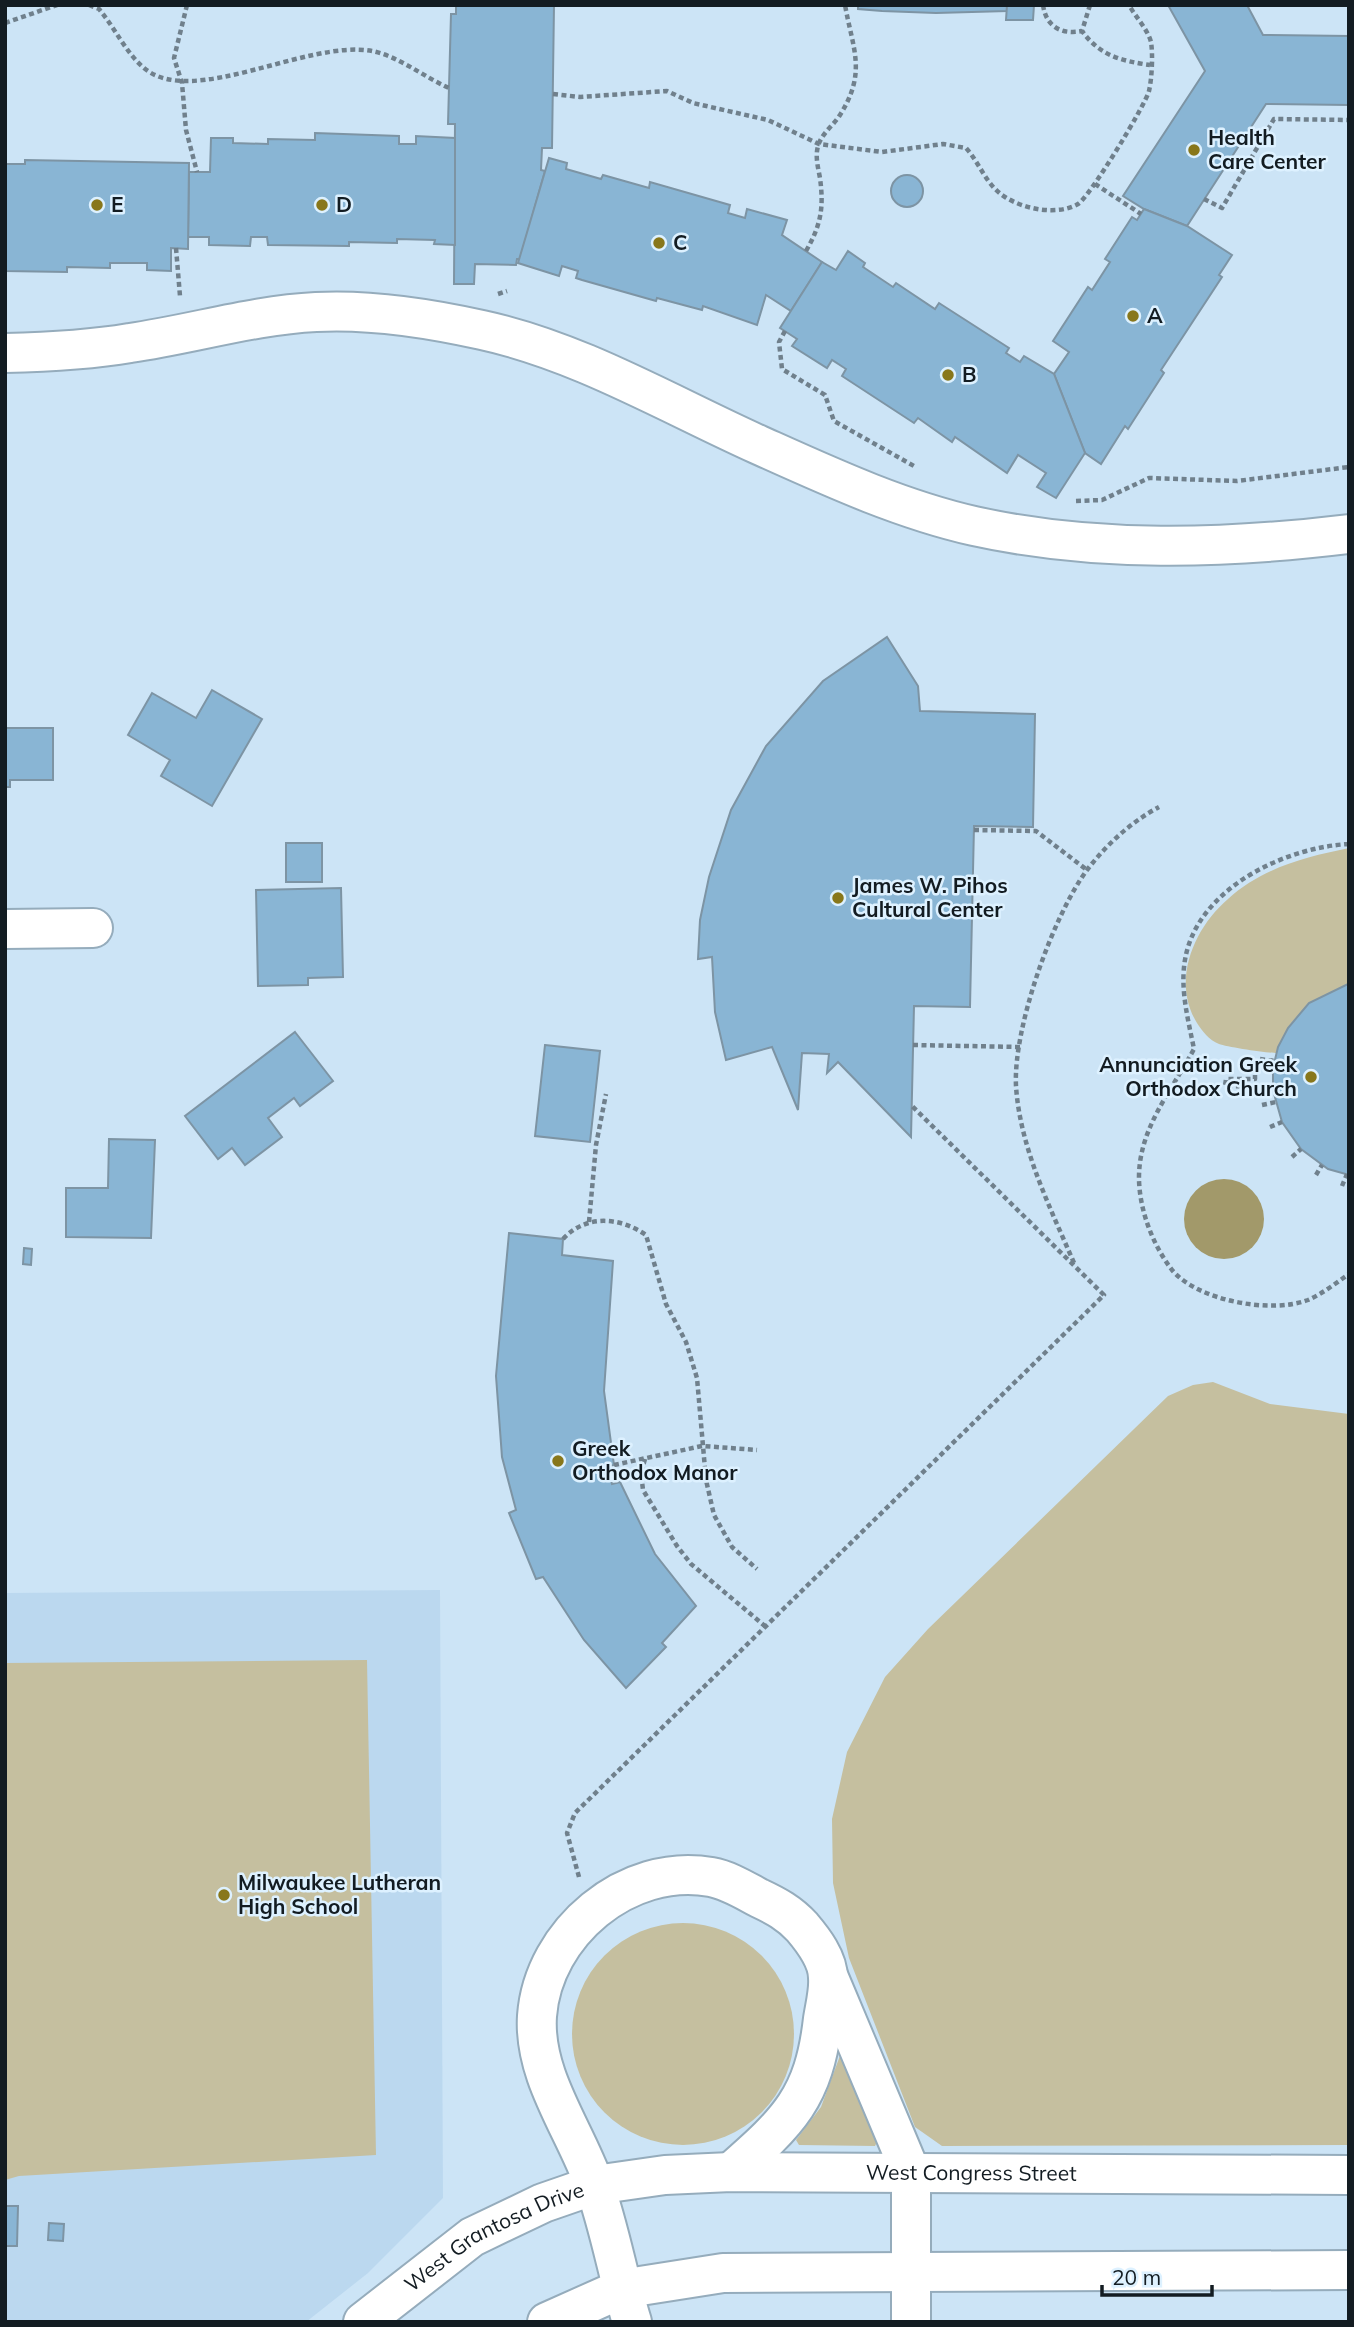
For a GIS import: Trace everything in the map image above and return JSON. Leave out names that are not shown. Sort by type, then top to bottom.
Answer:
[{"type":"street","points":[[5,353],[64,351],[131,343],[256,318],[316,312],[358,312],[422,318],[485,331],[552,351],[821,473],[921,511],[974,526],[1130,545],[1286,542],[1349,534]]},
{"type":"street","points":[[5,929],[93,928]]},
{"type":"street","points":[[626,2305],[595,2185],[542,2065],[537,2016],[549,1968],[575,1926],[613,1895],[660,1878],[710,1877],[732,1884],[790,1913],[816,1943],[911,2173],[911,2322]]},
{"type":"street","points":[[731,2172],[772,2136],[803,2097],[818,2060],[829,1976]]},
{"type":"street","name":"West Congress Street","points":[[595,2185],[665,2175],[731,2172],[1349,2175]]},
{"type":"street","name":"West Grantosa Drive","points":[[363,2322],[472,2237],[543,2203],[595,2185]]},
{"type":"street","points":[[547,2322],[626,2305],[723,2273],[1349,2270]]},
{"type":"path","points":[[5,23],[57,5]]},
{"type":"path","points":[[89,5],[99,9],[146,70],[182,83],[246,72],[301,55],[372,51],[449,88]]},
{"type":"path","points":[[187,5],[174,58],[182,83],[186,130],[197,172]]},
{"type":"path","points":[[806,251],[820,227],[823,212],[817,160],[819,144],[839,117],[854,81],[856,52],[845,5]]},
{"type":"path","points":[[1043,5],[1049,23],[1059,30],[1082,32],[1102,52],[1122,61],[1150,65]]},
{"type":"path","points":[[1082,32],[1090,5]]},
{"type":"path","points":[[553,94],[580,97],[667,91],[694,103],[768,120],[819,144],[882,152],[943,144],[966,148],[978,162],[987,183],[1006,198],[1031,209],[1078,204],[1095,184],[1149,92],[1151,41],[1129,5]]},
{"type":"path","points":[[1204,199],[1222,208],[1274,119],[1349,120]]},
{"type":"path","points":[[1095,184],[1141,214]]},
{"type":"path","points":[[176,248],[176,272],[182,305]]},
{"type":"path","points":[[785,331],[779,342],[782,369],[825,395],[834,422],[905,460],[921,472]]},
{"type":"path","points":[[1066,501],[1102,500],[1149,478],[1237,481],[1349,467]]},
{"type":"path","points":[[1075,1268],[1026,1144],[1016,1086],[1020,1046],[1039,968],[1068,902],[1087,870],[1132,822],[1159,807]]},
{"type":"path","points":[[974,831],[1036,831],[1087,870]]},
{"type":"path","points":[[1349,844],[1330,845],[1292,856],[1243,879],[1199,924],[1189,945],[1184,968],[1183,1000],[1194,1049],[1151,1120],[1143,1147],[1139,1180],[1145,1216],[1154,1240],[1174,1272],[1207,1293],[1250,1305],[1280,1305],[1307,1300],[1349,1274]]},
{"type":"path","points":[[913,1045],[1020,1046]]},
{"type":"path","points":[[1260,1059],[1275,1060]]},
{"type":"path","points":[[1255,1075],[1255,1079],[1226,1079],[1225,1086],[1273,1087]]},
{"type":"path","points":[[589,1222],[596,1145],[606,1094]]},
{"type":"path","points":[[1262,1105],[1276,1102]]},
{"type":"path","points":[[590,1914],[567,1833],[575,1813],[1104,1295],[912,1106]]},
{"type":"path","points":[[1270,1126],[1282,1122]]},
{"type":"path","points":[[1292,1157],[1301,1149]]},
{"type":"path","points":[[1316,1175],[1322,1165]]},
{"type":"path","points":[[1342,1186],[1346,1174]]},
{"type":"path","points":[[563,1239],[572,1229],[589,1222],[612,1220],[636,1227],[646,1235],[666,1304],[686,1342],[697,1378],[706,1480],[715,1515],[732,1547],[757,1569]]},
{"type":"path","points":[[614,1465],[702,1446],[757,1450]]},
{"type":"path","points":[[645,1459],[641,1473],[643,1490],[677,1546],[691,1564],[766,1627]]},
{"type":"shaded area","points":[[1349,848],[1349,984],[1325,995],[1304,1010],[1287,1029],[1277,1053],[1230,1047],[1212,1040],[1197,1023],[1189,1007],[1186,990],[1190,956],[1205,925],[1228,899],[1255,879],[1300,860]]},
{"type":"shaded area","points":[[1224,1179],[1239,1182],[1252,1191],[1261,1204],[1264,1219],[1261,1234],[1252,1247],[1239,1256],[1224,1259],[1209,1256],[1196,1247],[1187,1234],[1184,1219],[1187,1204],[1196,1191],[1209,1182]]},
{"type":"shaded area","points":[[1213,1382],[1270,1404],[1349,1414],[1349,2145],[942,2146],[915,2127],[849,1958],[833,1883],[832,1819],[847,1752],[885,1677],[928,1629],[1168,1396],[1193,1385]]},
{"type":"shaded area","name":"Milwaukee Lutheran High School","points":[[440,1590],[443,2198],[368,2273],[306,2322],[5,2322],[5,1593]]},
{"type":"shaded area","points":[[367,1660],[376,2155],[19,2176],[5,2180],[5,1663]]},
{"type":"shaded area","points":[[672,1923],[694,1923],[726,1931],[762,1955],[786,1991],[794,2034],[786,2077],[762,2113],[726,2137],[694,2145],[672,2145],[640,2137],[604,2113],[580,2077],[572,2045],[572,2023],[580,1991],[604,1955],[640,1931]]},
{"type":"shaded area","points":[[841,2053],[877,2142],[875,2146],[799,2145],[796,2140],[821,2107]]},
{"type":"building","points":[[456,5],[554,5],[552,148],[542,148],[541,170],[545,171],[520,259],[517,259],[516,265],[475,264],[474,284],[454,284],[455,124],[448,124],[451,14],[456,14]]},
{"type":"building","points":[[858,5],[1007,5],[1007,11],[882,11],[858,9]]},
{"type":"building","points":[[1007,5],[1034,5],[1033,20],[1006,20]]},
{"type":"building","name":"Health Care Center","points":[[1168,5],[1247,5],[1263,35],[1349,36],[1349,105],[1266,104],[1187,226],[1144,209],[1123,196],[1205,71]]},
{"type":"building","name":"D","points":[[315,133],[399,136],[399,144],[416,144],[416,136],[455,138],[455,245],[434,244],[435,240],[397,239],[397,243],[349,242],[349,246],[268,245],[267,237],[251,237],[250,246],[209,245],[209,237],[188,237],[189,172],[210,172],[211,138],[233,138],[233,143],[268,144],[268,139],[315,140]]},
{"type":"building","name":"C","points":[[549,158],[567,163],[566,169],[601,179],[603,175],[649,188],[650,182],[730,205],[728,213],[745,218],[747,209],[787,220],[782,235],[822,262],[791,311],[766,295],[757,325],[703,306],[702,310],[657,298],[656,301],[582,280],[576,278],[578,271],[562,266],[559,276],[518,263]]},
{"type":"building","name":"E","points":[[25,160],[189,163],[188,249],[171,248],[171,271],[147,270],[147,263],[110,263],[110,268],[67,267],[67,272],[5,271],[5,164],[25,164]]},
{"type":"building","points":[[907,175],[918,180],[923,191],[918,202],[907,207],[896,202],[891,191],[896,180]]},
{"type":"building","name":"A","points":[[1144,209],[1187,226],[1232,255],[1219,275],[1222,277],[1161,370],[1164,373],[1128,429],[1125,426],[1101,464],[1085,453],[1054,374],[1069,352],[1053,341],[1088,287],[1092,290],[1110,262],[1105,259],[1132,217],[1137,220]]},
{"type":"building","name":"B","points":[[848,251],[865,263],[863,267],[893,287],[896,283],[935,309],[939,303],[1009,348],[1006,353],[1020,362],[1024,356],[1054,374],[1085,453],[1056,498],[1037,487],[1046,473],[1018,455],[1007,473],[955,437],[952,442],[918,418],[914,423],[842,376],[846,369],[832,360],[827,368],[792,346],[797,339],[780,328],[822,262],[836,270]]},
{"type":"building","name":"James W. Pihos Cultural Center","points":[[887,637],[918,686],[920,711],[1035,714],[1033,827],[974,826],[970,1007],[914,1006],[911,1137],[838,1062],[827,1073],[829,1054],[802,1053],[798,1110],[772,1047],[726,1060],[715,1012],[712,957],[698,959],[700,920],[709,877],[731,810],[766,746],[823,681]]},
{"type":"building","points":[[212,690],[262,719],[212,806],[161,776],[170,760],[128,735],[152,693],[196,718]]},
{"type":"building","points":[[5,728],[53,728],[53,780],[10,780],[10,787],[5,787]]},
{"type":"building","points":[[286,843],[322,843],[322,882],[286,882]]},
{"type":"building","points":[[341,888],[343,977],[308,978],[308,985],[258,986],[256,890]]},
{"type":"building","name":"Annunciation Greek Orthodox Church","points":[[1349,984],[1349,1175],[1328,1169],[1301,1149],[1282,1122],[1273,1090],[1273,1068],[1278,1047],[1288,1028],[1309,1003]]},
{"type":"building","points":[[295,1032],[333,1081],[300,1106],[294,1098],[268,1118],[282,1137],[245,1165],[232,1148],[218,1159],[185,1116]]},
{"type":"building","points":[[545,1045],[600,1051],[590,1142],[535,1136]]},
{"type":"building","points":[[109,1139],[155,1140],[151,1238],[66,1237],[66,1188],[108,1188]]},
{"type":"building","name":"Greek Orthodox Manor","points":[[509,1233],[563,1239],[562,1255],[613,1261],[604,1391],[614,1465],[607,1467],[612,1484],[620,1482],[655,1554],[696,1606],[662,1643],[666,1647],[626,1688],[584,1640],[543,1577],[536,1579],[509,1513],[516,1510],[502,1457],[496,1376]]},
{"type":"building","points":[[24,1248],[32,1249],[31,1265],[23,1264]]},
{"type":"building","points":[[5,2206],[18,2206],[17,2246],[5,2246]]},
{"type":"building","points":[[49,2223],[64,2224],[63,2241],[48,2240]]},
{"type":"place","name":"Health Care Center","points":[[1194,150]]},
{"type":"place","name":"E","points":[[97,205]]},
{"type":"place","name":"D","points":[[322,205]]},
{"type":"place","name":"C","points":[[659,243]]},
{"type":"place","name":"A","points":[[1133,316]]},
{"type":"place","name":"B","points":[[948,375]]},
{"type":"place","name":"James W. Pihos Cultural Center","points":[[838,898]]},
{"type":"place","name":"Annunciation Greek Orthodox Church","points":[[1311,1077]]},
{"type":"place","name":"Greek Orthodox Manor","points":[[558,1461]]},
{"type":"place","name":"Milwaukee Lutheran High School","points":[[224,1895]]}]
